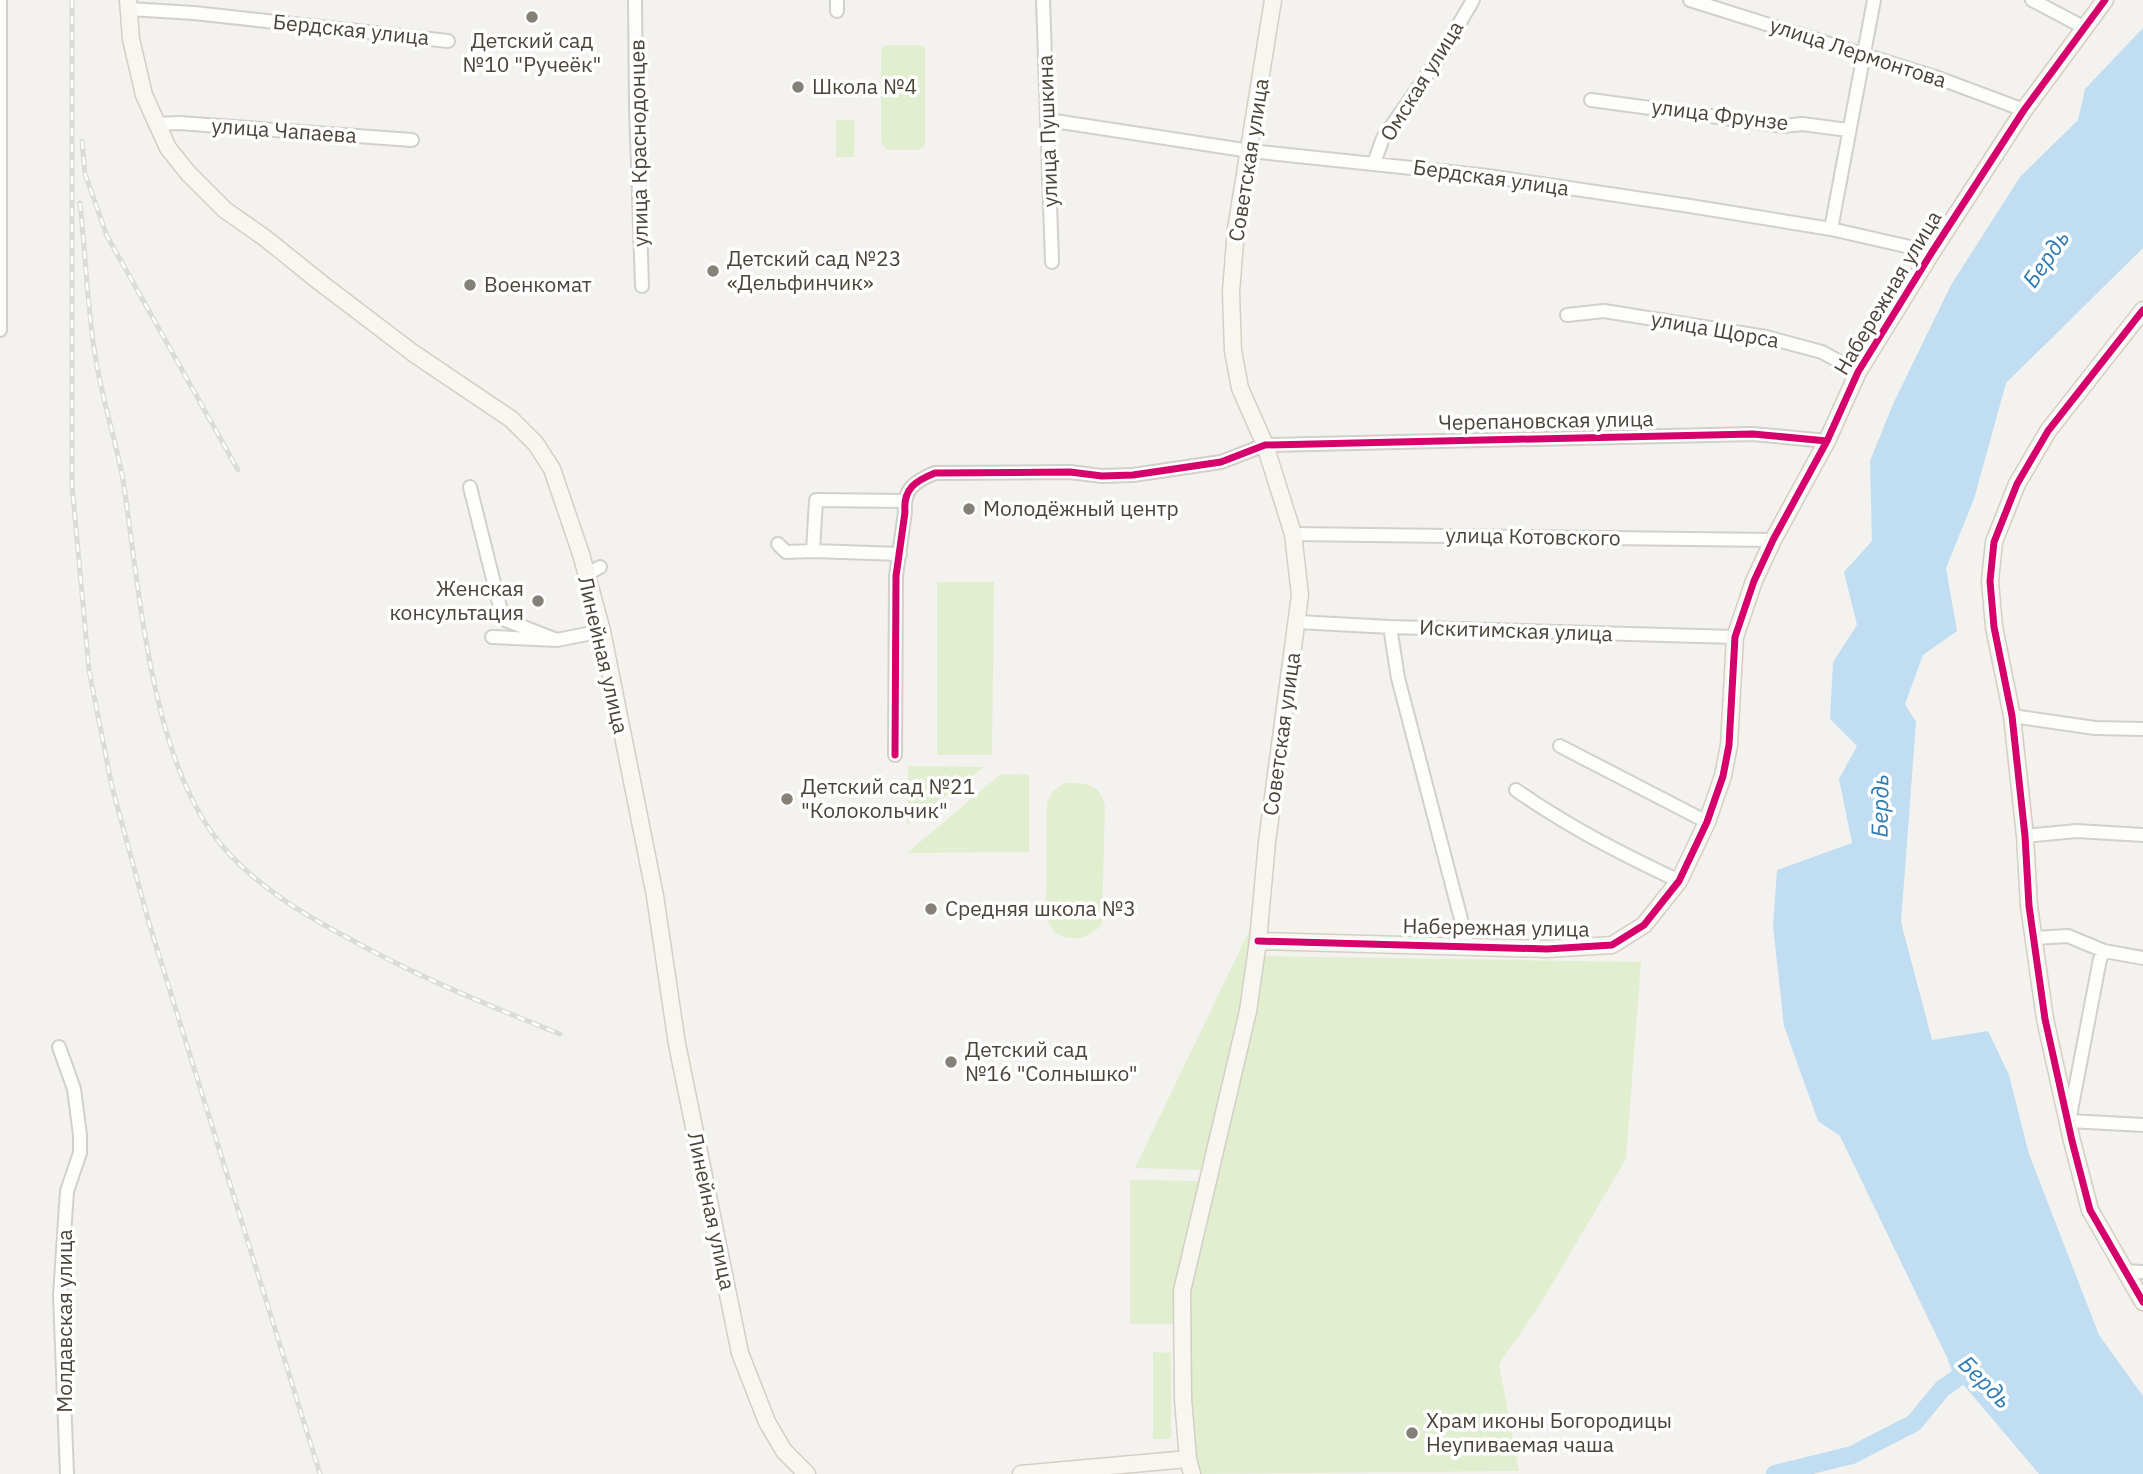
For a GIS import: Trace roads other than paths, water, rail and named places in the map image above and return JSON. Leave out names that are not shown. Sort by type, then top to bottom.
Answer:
[{"type":"main road","name":"Советская улица","points":[[1190,1466],[1181,1358],[1182,1291],[1248,1011],[1258,941],[1267,842],[1300,595],[1293,534],[1265,445],[1240,388],[1233,351],[1231,292],[1236,229],[1273,0]]},
{"type":"main road","name":"Набережная улица","points":[[1258,941],[1547,949],[1612,946],[1644,925],[1679,881],[1707,822],[1723,776],[1728,745],[1735,638],[1754,581],[1773,540],[1827,441],[1858,372],[2024,110],[2105,0]]},
{"type":"main road","name":"Линейная улица","points":[[128,5],[131,39],[144,95],[168,148],[188,173],[225,210],[413,352],[487,401],[526,433],[545,455],[556,478],[602,631],[655,896],[677,1044],[735,1334],[767,1422],[784,1451],[807,1474]]},
{"type":"main road","points":[[2143,310],[2048,431],[2017,484],[1994,542],[1990,581],[1994,627],[2012,716],[2025,835],[2029,906],[2045,1019],[2072,1141],[2091,1210],[2143,1302]]},
{"type":"main road","points":[[1021,1474],[1190,1466]]},
{"type":"street","points":[[0,0],[0,330]]},
{"type":"street","name":"улица Краснодонцев","points":[[635,0],[642,286]]},
{"type":"street","name":"улица Пушкина","points":[[1043,0],[1052,262]]},
{"type":"street","name":"Омская улица","points":[[1374,163],[1383,138],[1441,55],[1473,0]]},
{"type":"street","name":"улица Лермонтова","points":[[1690,0],[1941,79],[2024,110]]},
{"type":"street","points":[[1831,229],[1874,0]]},
{"type":"street","points":[[2032,0],[2085,28]]},
{"type":"street","name":"Бердская улица","points":[[128,5],[448,41]]},
{"type":"street","name":"улица Фрунзе","points":[[1591,100],[1784,126],[1802,124],[1848,130]]},
{"type":"street","name":"Бердская улица","points":[[1048,120],[1250,151],[1488,176],[1831,229],[1932,252]]},
{"type":"street","name":"улица Чапаева","points":[[155,124],[179,123],[412,140]]},
{"type":"street","name":"улица Щорса","points":[[1567,315],[1604,312],[1766,337],[1822,352],[1858,372]]},
{"type":"street","name":"Черепановская улица","points":[[904,501],[916,481],[935,473],[1070,472],[1102,476],[1133,475],[1221,461],[1265,445],[1753,433],[1827,441]]},
{"type":"street","points":[[470,486],[503,619],[557,640]]},
{"type":"street","points":[[813,551],[816,500],[904,501],[896,576],[895,755]]},
{"type":"street","name":"улица Котовского","points":[[1293,534],[1773,540]]},
{"type":"street","points":[[778,544],[786,552],[900,554]]},
{"type":"street","points":[[585,575],[600,567]]},
{"type":"street","name":"Искитимская улица","points":[[1298,622],[1735,638]]},
{"type":"street","name":"Набережная улица","points":[[1390,627],[1398,678],[1468,946]]},
{"type":"street","points":[[492,637],[557,640],[602,631]]},
{"type":"street","points":[[2012,716],[2095,728],[2143,729]]},
{"type":"street","points":[[1560,746],[1707,822]]},
{"type":"street","points":[[1516,790],[1561,821],[1602,844],[1679,881]]},
{"type":"street","points":[[2025,835],[2077,831],[2143,835]]},
{"type":"street","points":[[2034,938],[2068,936],[2104,951],[2143,958]]},
{"type":"street","points":[[2104,951],[2100,959],[2069,1121],[2143,1125]]},
{"type":"street","name":"Молдавская улица","points":[[59,1047],[74,1089],[80,1135],[80,1153],[67,1191],[60,1295],[67,1474]]},
{"type":"street","points":[[2125,1271],[2143,1272]]},
{"type":"water","name":"Бердь","points":[[2143,28],[2143,248],[2006,383],[1974,499],[1946,568],[1957,631],[1923,655],[1905,704],[1916,722],[1901,922],[1932,1040],[1988,1031],[2009,1075],[2029,1154],[2099,1335],[2143,1396],[2143,1474],[2039,1474],[1956,1376],[1840,1136],[1818,1121],[1784,1026],[1773,926],[1777,870],[1852,843],[1839,779],[1857,746],[1830,719],[1833,662],[1857,625],[1844,572],[1872,541],[1870,461],[1893,404],[1951,285],[2020,177],[2078,120],[2085,89]]},
{"type":"waterway","name":"Бердь","points":[[1775,1474],[1852,1455],[1914,1423],[1942,1389],[1963,1374],[1957,1359]]},
{"type":"railway","points":[[72,0],[72,485],[89,670],[112,787],[149,923],[320,1474]]},
{"type":"railway","points":[[82,141],[85,174],[107,236],[238,470]]},
{"type":"railway","points":[[80,203],[94,346],[123,480],[152,673],[179,770],[199,813],[237,862],[266,887],[298,909],[374,952],[426,977],[560,1034]]},
{"type":"place","name":"Детский сад №10 \"Ручеёк\"","points":[[532,17]]},
{"type":"place","name":"Школа №4","points":[[798,87]]},
{"type":"place","name":"Детский сад №23 «Дельфинчик»","points":[[713,271]]},
{"type":"place","name":"Военкомат","points":[[470,285]]},
{"type":"place","name":"Молодёжный центр","points":[[969,509]]},
{"type":"place","name":"Женская консультация","points":[[538,601]]},
{"type":"place","name":"Детский сад №21 \"Колокольчик\"","points":[[787,799]]},
{"type":"place","name":"Средняя школа №3","points":[[931,909]]},
{"type":"place","name":"Детский сад №16 \"Солнышко\"","points":[[951,1062]]},
{"type":"place","name":"Храм иконы Богородицы Неупиваемая чаша","points":[[1412,1433]]}]
